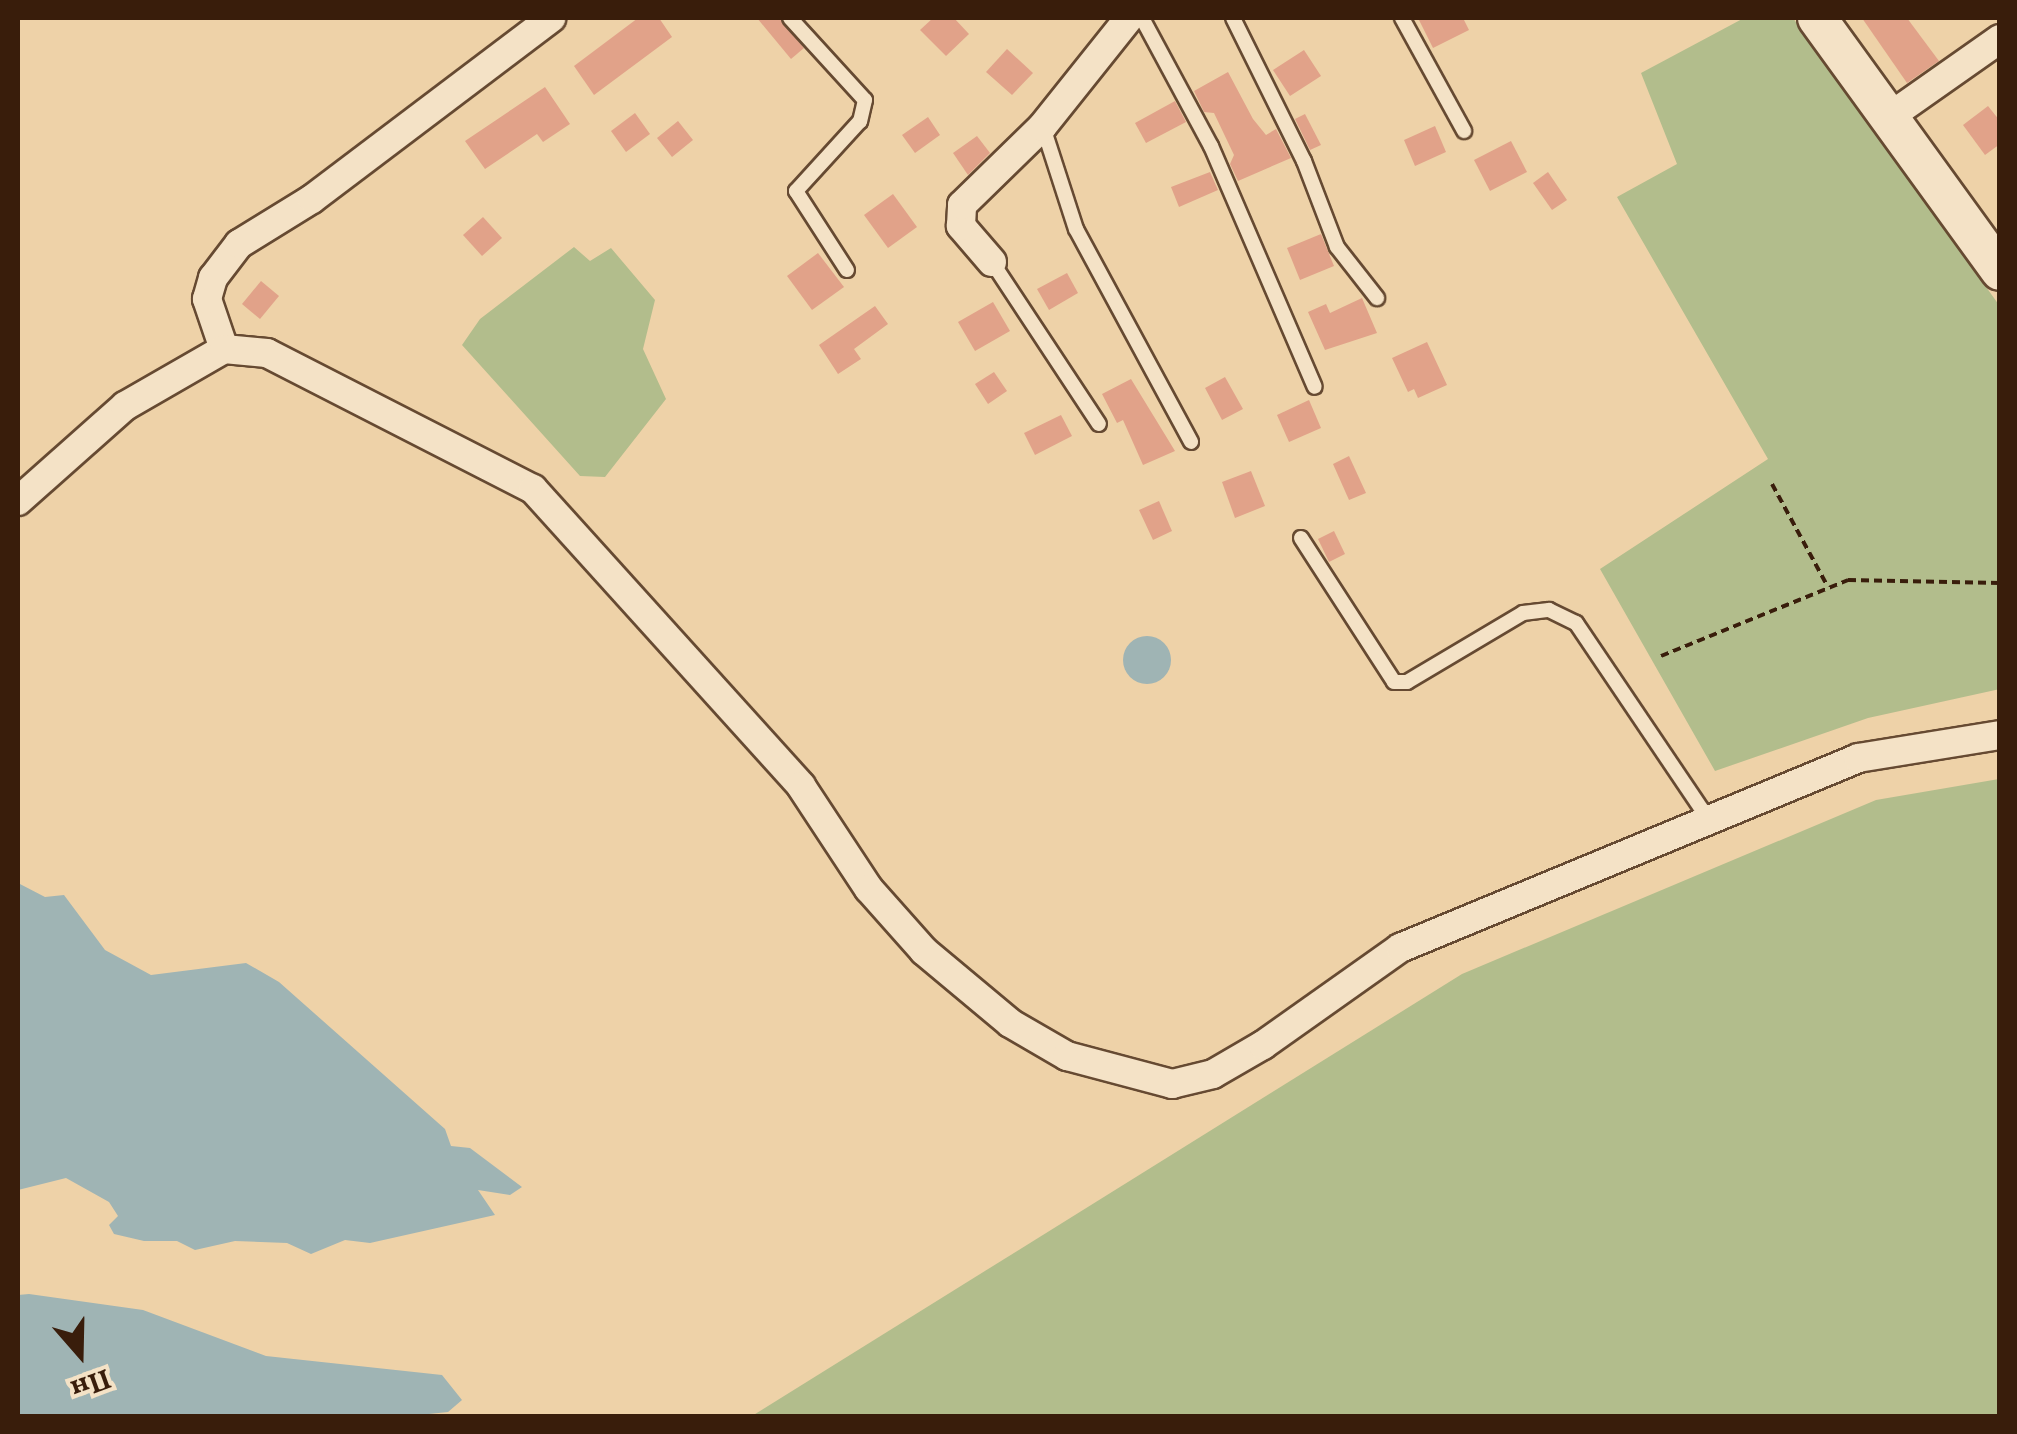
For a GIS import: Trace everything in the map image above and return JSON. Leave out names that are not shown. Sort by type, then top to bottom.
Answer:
[{"type":"street","points":[[224,349],[207,300],[213,278],[240,244],[260,225],[312,199],[551,18]]},
{"type":"street","points":[[992,262],[961,226],[962,205],[1042,127],[1130,18]]},
{"type":"street","points":[[1817,18],[2000,271]]},
{"type":"street","points":[[1888,118],[2000,40]]},
{"type":"street","points":[[18,500],[125,406],[224,349],[267,354],[533,490],[801,786],[869,889],[924,951],[1010,1024],[1067,1056],[1129,1077],[1172,1084],[1213,1074],[1400,948],[1858,758],[2000,734]]},
{"type":"lane","points":[[790,18],[865,100],[860,121],[796,190],[847,270]]},
{"type":"lane","points":[[1142,18],[1211,146],[1316,388]]},
{"type":"lane","points":[[1233,18],[1337,247],[1377,298]]},
{"type":"lane","points":[[1402,18],[1464,131]]},
{"type":"lane","points":[[1042,127],[1076,229],[1191,442]]},
{"type":"lane","points":[[992,262],[1099,424]]},
{"type":"lane","points":[[1301,538],[1394,682],[1406,682],[1523,613],[1563,614],[1576,624],[1708,820]]},
{"type":"path","points":[[1772,484],[1828,587]]},
{"type":"path","points":[[1661,656],[1828,587],[1868,578],[2000,583]]},
{"type":"green space","points":[[1744,18],[1793,18],[1999,305],[2000,689],[1868,718],[1715,771],[1600,569],[1768,459],[1617,197],[1677,164],[1641,73]]},
{"type":"green space","points":[[574,247],[590,261],[611,248],[655,300],[643,349],[666,399],[605,477],[580,476],[462,345],[480,319]]},
{"type":"green space","points":[[1999,779],[1999,1416],[752,1416],[1462,974],[1876,800]]},
{"type":"shaded area","points":[[1147,636],[1164,643],[1171,660],[1164,677],[1147,684],[1130,677],[1123,660],[1130,643]]},
{"type":"shaded area","points":[[18,883],[45,897],[64,895],[105,950],[151,975],[246,963],[279,982],[445,1129],[451,1146],[470,1148],[522,1187],[510,1195],[478,1190],[495,1215],[370,1243],[345,1240],[311,1254],[287,1243],[235,1241],[195,1250],[177,1241],[144,1241],[114,1234],[109,1225],[118,1216],[109,1202],[66,1178],[18,1190]]},
{"type":"shaded area","points":[[18,1295],[143,1310],[266,1356],[442,1375],[462,1400],[448,1412],[410,1416],[18,1416]]},
{"type":"building","points":[[638,18],[659,18],[672,37],[594,95],[574,66]]},
{"type":"building","points":[[757,18],[780,18],[804,48],[791,59]]},
{"type":"building","points":[[933,18],[954,18],[969,34],[946,56],[920,30]]},
{"type":"building","points":[[1418,18],[1463,18],[1469,30],[1433,48]]},
{"type":"building","points":[[1862,18],[1907,18],[1939,61],[1907,83]]},
{"type":"building","points":[[1007,49],[1033,73],[1012,95],[986,72]]},
{"type":"building","points":[[1304,50],[1321,76],[1290,96],[1273,70]]},
{"type":"building","points":[[1228,72],[1253,119],[1266,135],[1276,129],[1291,158],[1238,181],[1230,164],[1234,155],[1214,113],[1204,112],[1194,91]]},
{"type":"building","points":[[545,87],[570,124],[543,142],[537,134],[485,169],[465,141]]},
{"type":"building","points":[[1175,101],[1186,122],[1146,143],[1135,123]]},
{"type":"building","points":[[1988,106],[2000,121],[2000,144],[1985,155],[1963,125]]},
{"type":"building","points":[[635,113],[650,134],[626,152],[611,131]]},
{"type":"building","points":[[1305,114],[1321,145],[1310,150],[1295,119]]},
{"type":"building","points":[[928,117],[940,135],[915,153],[902,135]]},
{"type":"building","points":[[678,121],[693,140],[672,157],[657,138]]},
{"type":"building","points":[[1435,126],[1446,152],[1415,166],[1404,140]]},
{"type":"building","points":[[977,136],[990,153],[968,175],[953,153]]},
{"type":"building","points":[[1511,141],[1527,172],[1490,191],[1474,160]]},
{"type":"building","points":[[1210,172],[1218,190],[1179,207],[1171,187]]},
{"type":"building","points":[[1548,172],[1567,200],[1552,210],[1533,183]]},
{"type":"building","points":[[893,194],[917,227],[888,248],[864,215]]},
{"type":"building","points":[[483,217],[502,238],[482,256],[463,235]]},
{"type":"building","points":[[1321,234],[1334,266],[1300,280],[1287,248]]},
{"type":"building","points":[[818,253],[844,287],[812,310],[787,276]]},
{"type":"building","points":[[1067,273],[1078,293],[1049,310],[1037,289]]},
{"type":"building","points":[[261,281],[279,296],[260,319],[242,304]]},
{"type":"building","points":[[1362,298],[1377,333],[1325,350],[1308,312],[1326,304],[1330,313]]},
{"type":"building","points":[[993,302],[1010,331],[975,351],[958,322]]},
{"type":"building","points":[[875,306],[888,324],[854,349],[861,359],[838,374],[819,345]]},
{"type":"building","points":[[1427,342],[1447,385],[1418,398],[1414,389],[1408,392],[1392,358]]},
{"type":"building","points":[[994,372],[1007,391],[988,404],[975,384]]},
{"type":"building","points":[[1225,377],[1243,409],[1222,420],[1205,388]]},
{"type":"building","points":[[1131,379],[1175,451],[1143,465],[1123,420],[1117,423],[1102,394]]},
{"type":"building","points":[[1309,400],[1321,428],[1289,442],[1277,415]]},
{"type":"building","points":[[1061,415],[1072,436],[1035,455],[1024,433]]},
{"type":"building","points":[[1349,456],[1366,493],[1349,500],[1333,464]]},
{"type":"building","points":[[1251,471],[1265,506],[1235,518],[1222,482]]},
{"type":"building","points":[[1159,501],[1172,531],[1153,540],[1139,510]]},
{"type":"building","points":[[1334,531],[1345,554],[1329,562],[1318,539]]}]
